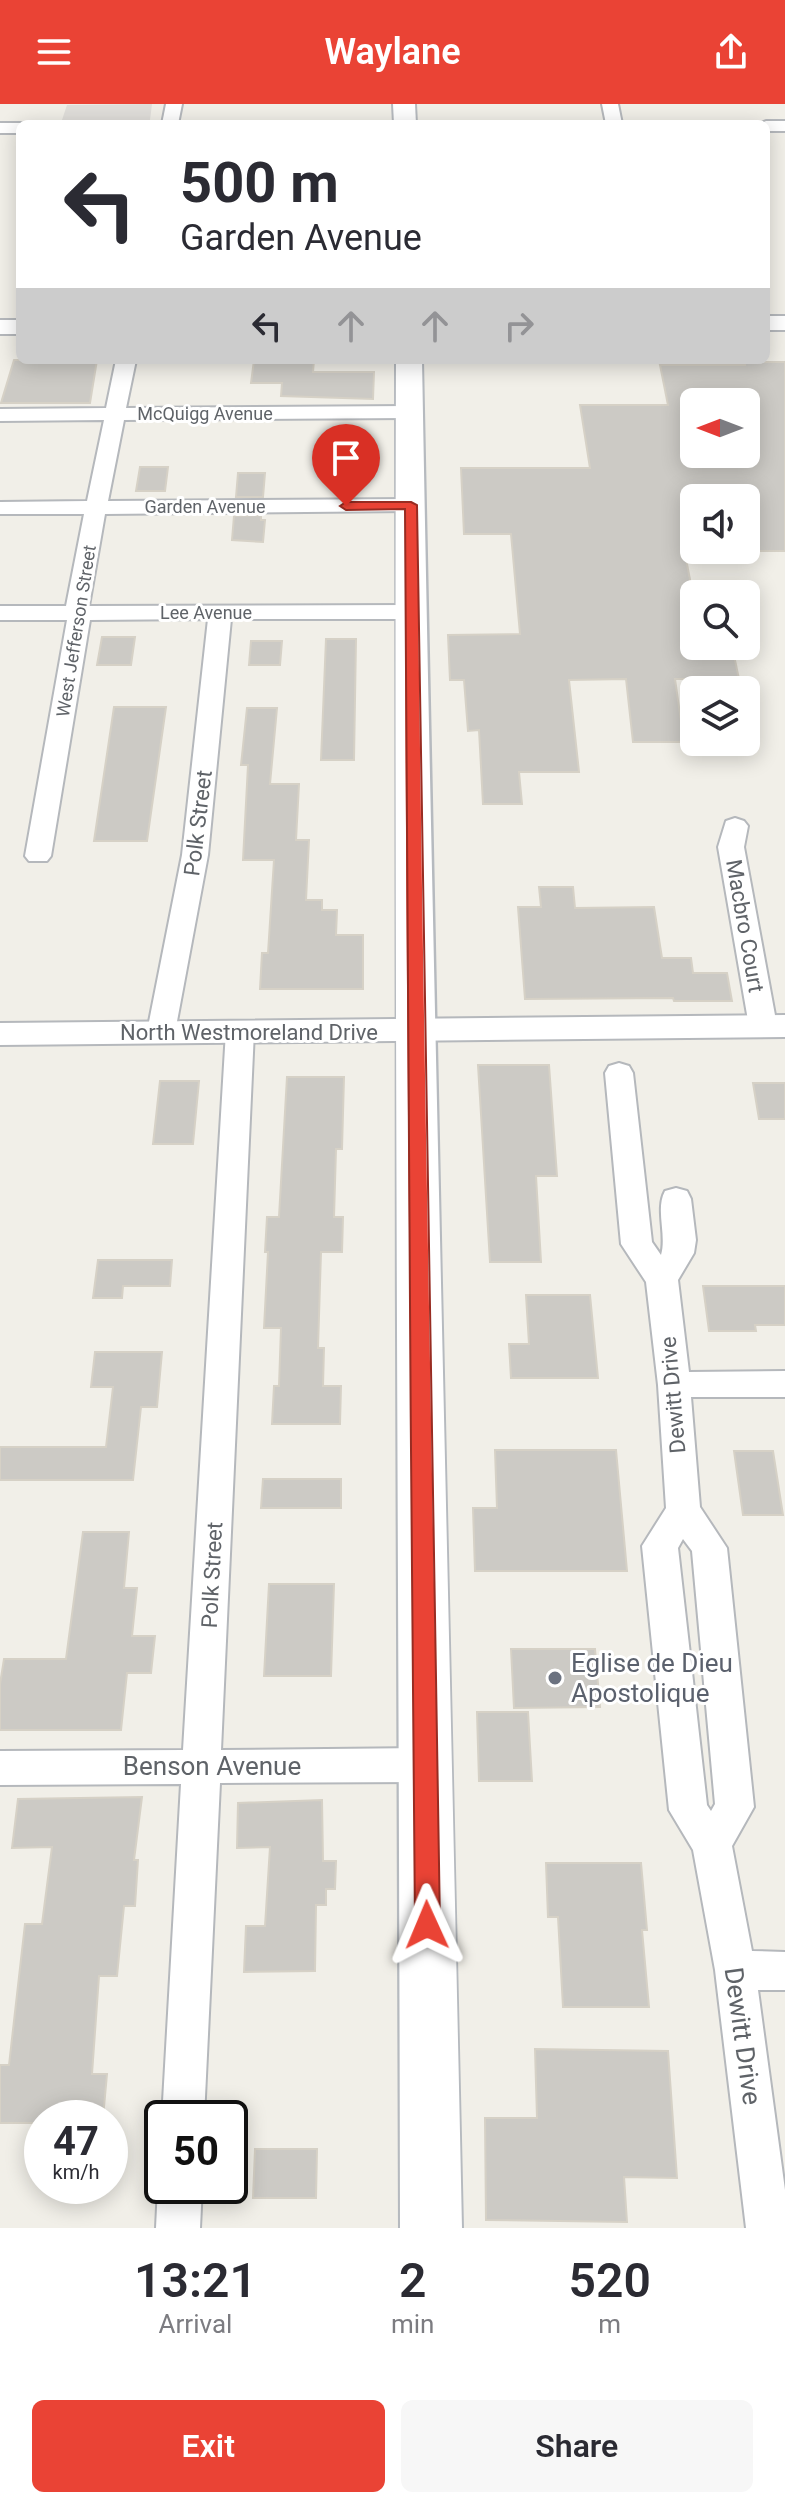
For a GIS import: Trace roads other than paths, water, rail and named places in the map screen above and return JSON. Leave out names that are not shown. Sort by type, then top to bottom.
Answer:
[{"type":"main road","points":[[409,364],[414,1032],[420,1234],[431,2228]]},
{"type":"street","name":"West Jefferson Street","points":[[38,856],[79,627],[77,602],[125,364]]},
{"type":"street","name":"McQuigg Avenue","points":[[0,415],[409,412]]},
{"type":"street","name":"Garden Avenue","points":[[0,508],[411,505]]},
{"type":"street","name":"Polk Street","points":[[161,1032],[195,855],[220,612]]},
{"type":"street","name":"Lee Avenue","points":[[0,613],[411,612]]},
{"type":"street","name":"Macbro Court","points":[[735,826],[731,847],[774,1026]]},
{"type":"street","name":"North Westmoreland Drive","points":[[0,1034],[774,1026]]},
{"type":"street","name":"Polk Street","points":[[184,2100],[240,1031]]},
{"type":"street","name":"Dewitt Drive","points":[[619,1073],[637,1244],[662,1280],[674,1385],[683,1510],[660,1546],[688,1810],[712,1844],[735,1970],[768,2228]]},
{"type":"street","points":[[662,1280],[678,1253],[680,1240],[676,1199]]},
{"type":"street","points":[[674,1385],[785,1384]]},
{"type":"street","points":[[683,1510],[709,1548],[735,1807],[712,1844]]},
{"type":"street","name":"Benson Avenue","points":[[0,1768],[424,1765]]},
{"type":"street","points":[[735,1970],[785,1971]]},
{"type":"street","points":[[178,2228],[179,2204]]},
{"type":"place","name":"Eglise de Dieu Apostolique","points":[[555,1678]]}]
